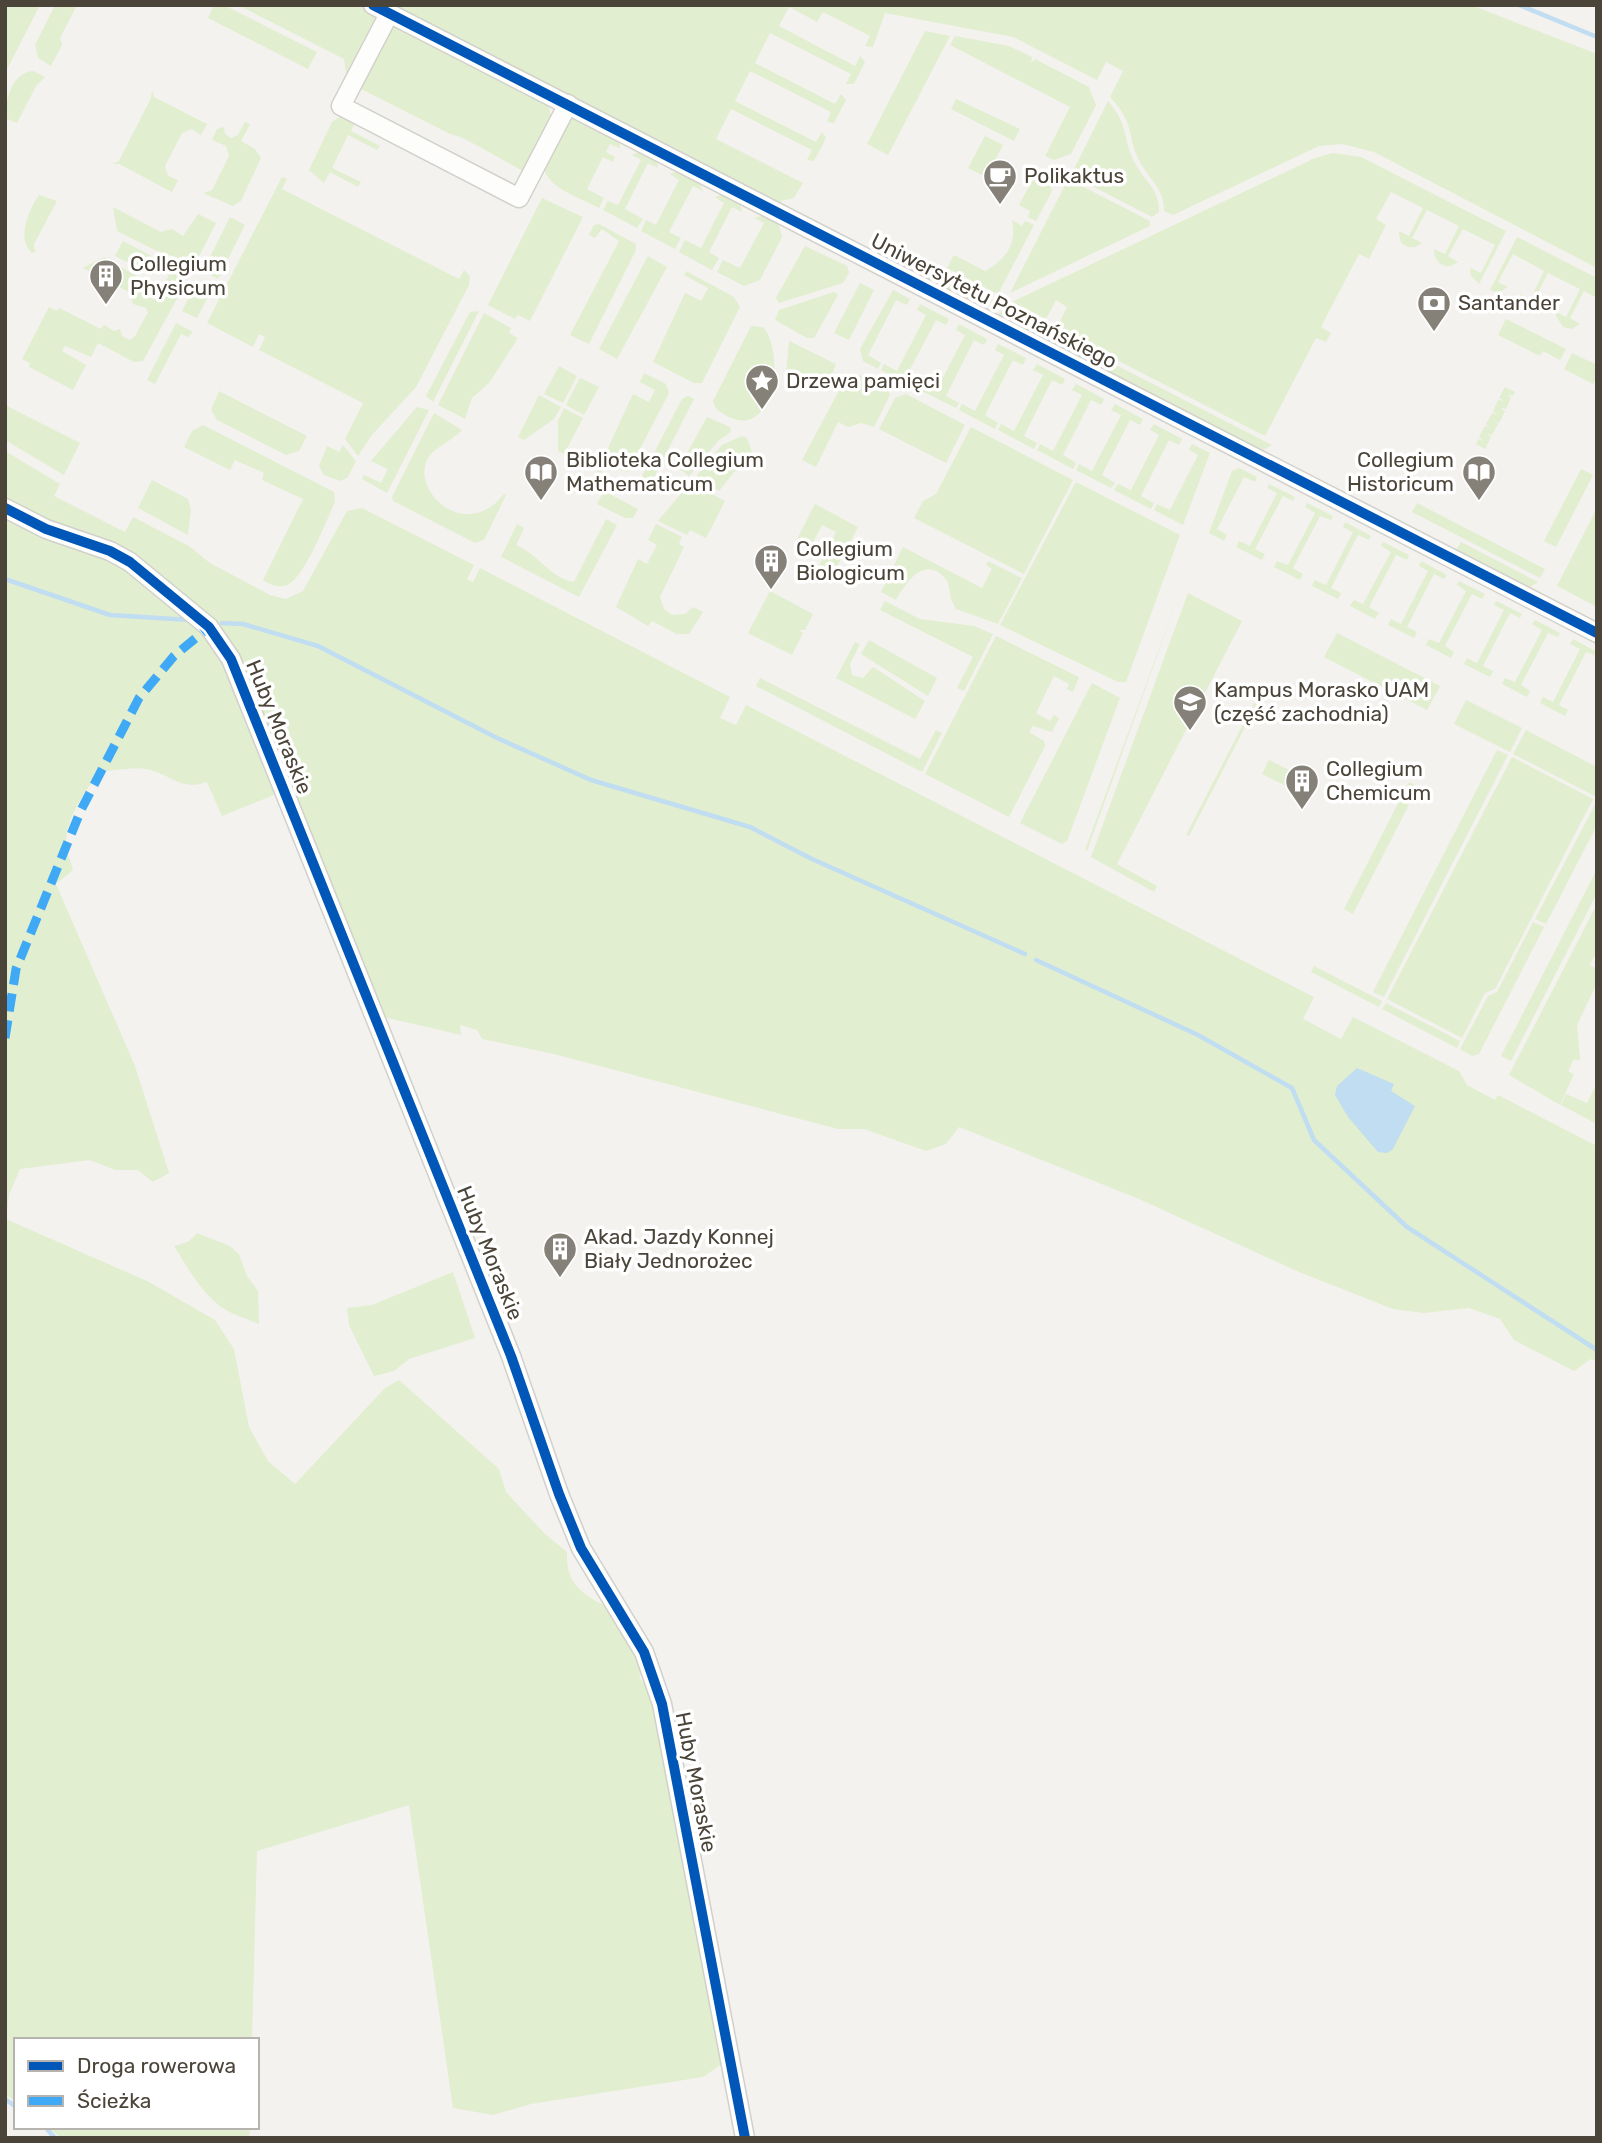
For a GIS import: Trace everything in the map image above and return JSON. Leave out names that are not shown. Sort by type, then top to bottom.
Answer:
[{"type":"street","name":"Uniwersytetu Poznańskiego","points":[[373,5],[1597,633]]},
{"type":"street","points":[[389,14],[341,106],[371,124],[519,198],[568,104]]},
{"type":"street","name":"Huby Moraskie","points":[[5,508],[46,529],[110,551],[130,562],[209,627],[232,659],[506,1343],[577,1537],[613,1603],[644,1652],[662,1704],[745,2138]]},
{"type":"green space","points":[[5,5],[40,5],[5,73]]},
{"type":"green space","points":[[55,5],[77,5],[60,38],[62,45],[51,66],[38,58],[35,45]]},
{"type":"green space","points":[[214,5],[224,5],[317,52],[308,69],[208,18]]},
{"type":"green space","points":[[238,5],[359,5],[373,13],[376,22],[347,81],[344,59]]},
{"type":"green space","points":[[389,5],[1471,5],[1597,54],[1597,268],[1374,152],[1342,144],[1319,146],[1173,215],[1164,211],[1162,196],[1136,153],[1124,115],[1110,97],[1123,71],[1106,62],[1097,80],[1013,37],[885,13],[873,47],[865,46],[870,36],[823,12],[817,22],[789,7],[779,26],[855,66],[860,56],[865,62],[854,84],[846,84],[851,74],[770,33],[755,63],[835,104],[841,94],[846,100],[834,123],[827,122],[831,112],[750,71],[735,101],[816,142],[822,132],[826,138],[814,161],[807,160],[812,150],[731,109],[716,139],[803,183],[794,198],[781,201],[780,206]]},
{"type":"green space","points":[[399,26],[548,103],[551,116],[549,123],[525,172],[359,88],[390,29]]},
{"type":"green space","points":[[925,31],[950,36],[888,155],[867,144]]},
{"type":"green space","points":[[955,36],[1009,46],[1032,57],[1031,63],[1035,59],[1089,87],[1096,105],[1071,154],[1054,160],[1045,156],[1070,107],[950,45]]},
{"type":"green space","points":[[33,71],[45,77],[36,86],[17,123],[5,118],[11,88],[20,76]]},
{"type":"green space","points":[[152,90],[154,97],[207,124],[201,135],[192,129],[182,133],[165,166],[168,176],[178,180],[172,192],[119,164],[112,164],[119,161],[151,98]]},
{"type":"green space","points":[[956,99],[1020,129],[1014,141],[951,109]]},
{"type":"green space","points":[[1108,101],[1120,118],[1135,163],[1157,197],[1159,212],[1152,217],[1071,175]]},
{"type":"green space","points":[[341,116],[356,121],[351,131],[380,146],[377,150],[348,135],[332,168],[361,182],[358,187],[330,172],[324,183],[309,170],[332,122]]},
{"type":"green space","points":[[577,117],[620,144],[620,148],[610,144],[606,152],[615,157],[613,162],[603,157],[587,189],[604,198],[599,208],[558,187],[546,174],[544,167],[568,120]]},
{"type":"green space","points":[[245,122],[250,124],[241,141],[255,149],[261,158],[241,201],[233,206],[203,193],[212,190],[229,156],[226,146],[212,140],[217,129],[224,127],[225,134],[231,138],[238,135]]},
{"type":"green space","points":[[985,136],[1003,145],[986,177],[968,168]]},
{"type":"green space","points":[[640,151],[657,160],[658,168],[648,163],[625,209],[643,219],[637,228],[603,210],[608,201],[618,205],[641,160],[632,155]]},
{"type":"green space","points":[[1333,153],[1361,157],[1506,231],[1479,284],[1471,276],[1470,268],[1481,273],[1495,245],[1463,229],[1448,256],[1458,262],[1451,266],[1441,264],[1436,259],[1434,249],[1445,254],[1459,226],[1427,210],[1412,238],[1422,243],[1413,247],[1406,246],[1400,240],[1399,231],[1409,236],[1423,208],[1391,192],[1376,219],[1386,225],[1369,259],[1359,254],[1321,327],[1331,333],[1326,342],[1316,338],[1265,436],[1056,329],[1067,307],[1056,300],[1046,319],[1012,302],[1315,158]]},
{"type":"green space","points":[[1039,168],[1047,173],[1052,191],[1036,221],[1028,217],[1030,211],[1019,205]]},
{"type":"green space","points":[[680,171],[699,182],[703,191],[693,186],[669,232],[681,238],[675,249],[641,231],[646,220],[656,225],[679,180],[670,174]]},
{"type":"green space","points":[[282,177],[287,179],[282,189],[459,279],[464,270],[470,276],[469,285],[416,387],[371,436],[358,456],[345,439],[363,403],[259,350],[265,337],[259,334],[253,347],[207,323]]},
{"type":"green space","points":[[1068,179],[1150,221],[1150,226],[1010,293]]},
{"type":"green space","points":[[723,194],[740,203],[742,212],[732,207],[709,252],[719,258],[712,270],[679,252],[685,240],[701,248],[724,203],[715,197]]},
{"type":"green space","points":[[39,195],[57,201],[34,244],[35,252],[32,253],[27,247],[25,232],[31,208]]},
{"type":"green space","points":[[542,198],[583,217],[530,321],[518,315],[515,319],[488,305]]},
{"type":"green space","points":[[113,207],[161,232],[172,229],[183,236],[198,214],[216,223],[198,258],[189,262],[155,250],[117,231]]},
{"type":"green space","points":[[764,215],[778,221],[782,237],[760,280],[744,286],[717,272],[723,260],[740,268],[764,223],[754,218]]},
{"type":"green space","points":[[230,217],[245,225],[218,279],[203,271]]},
{"type":"green space","points":[[1012,220],[1022,226],[1025,221],[1034,225],[998,294],[947,268],[954,255],[985,271],[999,262],[1011,244]]},
{"type":"green space","points":[[599,224],[636,244],[636,250],[589,344],[570,335],[619,241],[602,229],[595,238],[589,235],[594,225]]},
{"type":"green space","points":[[1517,237],[1597,278],[1597,298],[1584,291],[1570,318],[1580,324],[1572,329],[1563,327],[1556,312],[1566,317],[1580,289],[1548,273],[1534,300],[1544,306],[1536,311],[1527,309],[1520,302],[1520,294],[1531,298],[1544,271],[1513,254],[1498,282],[1508,287],[1498,293],[1490,290]]},
{"type":"green space","points":[[123,241],[161,261],[153,275],[115,256]]},
{"type":"green space","points":[[805,246],[847,266],[849,273],[843,283],[779,303],[776,298]]},
{"type":"green space","points":[[648,256],[667,267],[617,359],[599,349]]},
{"type":"green space","points":[[104,257],[161,290],[173,267],[184,274],[185,284],[143,361],[134,362],[98,343],[91,357],[65,346],[62,351],[86,365],[73,390],[29,367],[30,363],[22,359],[49,307],[57,311],[59,308],[101,329],[104,325],[114,331],[120,329],[122,336],[130,340],[135,336],[148,312],[146,308],[133,304],[129,292],[83,268]]},
{"type":"green space","points":[[918,263],[992,301],[978,307],[913,274]]},
{"type":"green space","points":[[686,271],[734,297],[740,307],[702,383],[694,383],[653,362],[685,293],[701,301],[708,288],[684,275]]},
{"type":"green space","points":[[198,280],[213,287],[197,318],[182,311]]},
{"type":"green space","points":[[860,283],[874,290],[849,340],[834,333]]},
{"type":"green space","points":[[893,290],[910,299],[907,305],[896,300],[868,355],[881,363],[878,369],[863,361],[860,349]]},
{"type":"green space","points":[[834,292],[838,295],[814,338],[807,338],[775,320],[779,310]]},
{"type":"green space","points":[[920,304],[949,319],[946,325],[936,320],[907,375],[920,383],[917,389],[881,370],[884,364],[897,371],[926,315],[917,310]]},
{"type":"green space","points":[[1003,307],[1272,445],[1261,451],[997,317]]},
{"type":"green space","points":[[479,311],[433,402],[426,396],[470,312]]},
{"type":"green space","points":[[484,313],[511,328],[509,333],[518,338],[489,383],[472,398],[465,419],[438,405]]},
{"type":"green space","points":[[1506,319],[1566,349],[1560,360],[1543,351],[1540,356],[1498,335]]},
{"type":"green space","points":[[176,323],[193,332],[188,337],[181,334],[155,384],[147,380]]},
{"type":"green space","points":[[959,324],[987,339],[984,345],[974,340],[946,396],[959,403],[956,408],[920,390],[923,384],[936,391],[965,335],[956,330]]},
{"type":"green space","points":[[751,326],[763,327],[770,339],[774,355],[774,373],[765,406],[756,416],[743,420],[720,412],[713,401]]},
{"type":"green space","points":[[789,341],[836,364],[829,384],[786,373]]},
{"type":"green space","points":[[998,344],[1026,358],[1023,365],[1013,360],[985,415],[998,423],[995,429],[959,410],[962,404],[975,411],[1004,355],[995,350]]},
{"type":"green space","points":[[1572,353],[1597,365],[1597,379],[1593,384],[1564,369]]},
{"type":"green space","points":[[1037,364],[1065,379],[1062,385],[1052,380],[1024,436],[1037,443],[1034,449],[998,430],[1001,424],[1014,431],[1043,375],[1033,370]]},
{"type":"green space","points":[[559,366],[577,376],[563,403],[544,394]]},
{"type":"green space","points":[[644,373],[666,384],[669,393],[628,472],[605,465],[600,474],[595,476],[633,394],[649,402],[655,390],[640,382]]},
{"type":"green space","points":[[867,375],[887,385],[890,395],[874,427],[861,423],[848,427],[838,422],[816,467],[802,460],[843,383],[854,376]]},
{"type":"green space","points":[[580,378],[599,387],[584,415],[566,405]]},
{"type":"green space","points":[[1076,384],[1104,399],[1101,405],[1091,400],[1063,455],[1076,463],[1073,469],[1037,450],[1040,444],[1053,451],[1082,395],[1072,390]]},
{"type":"green space","points":[[1505,387],[1515,392],[1513,396],[1507,395],[1511,398],[1506,409],[1500,408],[1505,411],[1499,423],[1494,421],[1498,424],[1492,435],[1487,434],[1491,437],[1485,449],[1476,444],[1478,439],[1483,441],[1479,437],[1485,426],[1490,427],[1486,424],[1492,413],[1497,415],[1493,411],[1498,400],[1504,401],[1499,398]]},
{"type":"green space","points":[[219,391],[307,436],[299,451],[286,455],[217,420],[211,410]]},
{"type":"green space","points":[[906,394],[965,425],[946,463],[879,429],[895,398]]},
{"type":"green space","points":[[539,395],[561,407],[554,419],[524,440],[518,437]]},
{"type":"green space","points":[[688,396],[694,399],[649,487],[639,482],[682,399]]},
{"type":"green space","points":[[1115,404],[1143,419],[1140,425],[1130,420],[1102,475],[1115,483],[1111,488],[1076,470],[1079,464],[1092,471],[1121,415],[1111,410]]},
{"type":"green space","points":[[5,405],[80,443],[64,475],[5,440]]},
{"type":"green space","points":[[417,407],[429,410],[387,493],[362,479],[364,475],[381,483],[388,469],[371,461]]},
{"type":"green space","points":[[564,408],[583,418],[564,454],[558,451],[558,421]]},
{"type":"green space","points":[[434,413],[462,430],[430,455],[425,468],[426,482],[432,495],[443,506],[457,513],[472,514],[488,508],[506,495],[484,540],[475,543],[393,501],[392,497]]},
{"type":"green space","points":[[707,417],[730,427],[731,432],[718,441],[689,476],[679,468]]},
{"type":"green space","points":[[1154,424],[1182,439],[1179,445],[1169,440],[1141,496],[1154,503],[1151,509],[1114,490],[1118,484],[1131,490],[1159,435],[1150,430]]},
{"type":"green space","points":[[203,425],[334,492],[335,502],[315,546],[302,570],[289,584],[276,586],[263,580],[303,499],[262,480],[264,473],[235,460],[230,470],[184,447],[192,431]]},
{"type":"green space","points":[[971,427],[1073,480],[1024,574],[914,518],[923,501],[936,494]]},
{"type":"green space","points":[[742,436],[747,438],[755,460],[734,472],[719,491],[694,479],[722,445]]},
{"type":"green space","points":[[1192,444],[1210,453],[1183,525],[1154,510],[1157,504],[1170,510],[1198,455],[1189,450]]},
{"type":"green space","points":[[343,445],[356,461],[348,477],[340,481],[324,475],[319,466],[327,446],[339,452]]},
{"type":"green space","points":[[5,451],[60,484],[54,496],[125,532],[133,517],[189,546],[210,563],[270,595],[286,599],[303,591],[347,511],[362,508],[474,565],[467,579],[473,582],[480,568],[730,697],[720,718],[736,725],[746,705],[1314,997],[1303,1019],[1341,1039],[1353,1017],[1459,1071],[1467,1085],[1495,1100],[1498,1095],[1597,1146],[1597,1362],[1591,1359],[1574,1371],[1514,1340],[1500,1319],[1469,1308],[1424,1313],[1393,1309],[1299,1272],[1139,1199],[959,1127],[946,1144],[926,1151],[864,1129],[838,1129],[554,1054],[482,1039],[477,1030],[460,1025],[461,1035],[384,1017],[335,901],[285,768],[270,767],[279,793],[222,816],[207,782],[184,784],[144,769],[100,771],[73,813],[67,832],[67,852],[73,870],[56,884],[135,1066],[169,1173],[153,1182],[138,1170],[115,1170],[90,1160],[20,1169],[9,1195],[6,1219],[149,1282],[215,1320],[234,1349],[249,1427],[268,1461],[295,1484],[385,1388],[399,1380],[499,1469],[506,1492],[545,1534],[567,1552],[569,1570],[575,1584],[584,1593],[620,1616],[630,1627],[638,1645],[640,1679],[660,1699],[728,2049],[719,2066],[703,2077],[531,2104],[493,2115],[453,2108],[409,1805],[257,1851],[252,2038],[14,2038],[14,2101],[5,2094]]},
{"type":"green space","points":[[1239,468],[1257,477],[1255,482],[1244,477],[1217,529],[1227,535],[1224,541],[1209,533],[1232,471]]},
{"type":"green space","points":[[1581,469],[1593,475],[1556,547],[1544,541]]},
{"type":"green space","points":[[152,480],[188,499],[191,510],[188,535],[138,508]]},
{"type":"green space","points":[[1076,482],[1180,535],[1126,682],[1118,682],[1000,625]]},
{"type":"green space","points":[[690,483],[725,501],[706,538],[690,530],[687,535],[658,521]]},
{"type":"green space","points":[[1269,484],[1295,497],[1293,501],[1283,496],[1255,549],[1265,554],[1262,560],[1236,547],[1239,541],[1250,546],[1277,493],[1267,488]]},
{"type":"green space","points":[[604,491],[638,509],[633,518],[625,518],[597,504]]},
{"type":"green space","points":[[1307,503],[1333,516],[1331,520],[1320,516],[1293,568],[1303,574],[1300,580],[1274,567],[1277,561],[1288,565],[1315,513],[1305,507]]},
{"type":"green space","points":[[1417,503],[1545,569],[1540,578],[1412,512]]},
{"type":"green space","points":[[815,504],[858,527],[828,584],[814,576],[836,532],[822,525],[811,546],[797,539]]},
{"type":"green space","points":[[1597,508],[1597,607],[1557,586]]},
{"type":"green space","points":[[606,519],[617,525],[579,597],[501,557],[517,524],[524,528],[516,545],[558,576],[574,582]]},
{"type":"green space","points":[[1345,522],[1371,536],[1369,540],[1358,535],[1331,588],[1341,593],[1338,599],[1312,586],[1315,580],[1326,585],[1353,532],[1343,527]]},
{"type":"green space","points":[[656,524],[682,537],[679,544],[684,547],[660,597],[664,609],[672,615],[685,614],[693,607],[703,612],[689,634],[677,634],[652,621],[648,626],[616,607],[638,559],[647,564],[657,545],[648,540]]},
{"type":"green space","points":[[1383,542],[1409,555],[1407,560],[1396,555],[1369,607],[1379,613],[1375,619],[1350,606],[1354,600],[1363,604],[1391,552],[1381,546]]},
{"type":"green space","points":[[1461,542],[1538,582],[1528,588],[1455,552]]},
{"type":"green space","points":[[903,547],[982,588],[992,569],[986,565],[988,561],[1022,578],[998,624],[956,609],[948,582],[933,570],[918,573],[896,600],[881,592]]},
{"type":"green space","points":[[1421,561],[1447,575],[1444,579],[1434,574],[1407,627],[1417,632],[1414,638],[1388,625],[1391,619],[1401,624],[1428,571],[1419,566]]},
{"type":"green space","points":[[1459,581],[1485,594],[1482,599],[1472,594],[1445,646],[1454,652],[1451,658],[1426,645],[1429,639],[1439,643],[1466,591],[1457,585]]},
{"type":"green space","points":[[770,591],[813,614],[805,630],[799,630],[803,633],[792,655],[748,633]]},
{"type":"green space","points":[[1180,592],[1087,851],[1085,850]]},
{"type":"green space","points":[[1188,593],[1242,621],[1117,864],[1157,886],[1154,892],[1091,857]]},
{"type":"green space","points":[[885,601],[920,619],[974,626],[993,634],[964,691],[957,688],[973,657],[880,610]]},
{"type":"green space","points":[[1497,601],[1522,614],[1520,618],[1510,613],[1483,666],[1493,671],[1490,677],[1464,664],[1467,658],[1477,663],[1504,610],[1494,605]]},
{"type":"green space","points":[[1535,620],[1560,633],[1558,637],[1548,633],[1521,685],[1530,691],[1527,697],[1502,684],[1505,678],[1515,682],[1542,630],[1532,624]]},
{"type":"green space","points":[[1337,633],[1440,686],[1427,710],[1324,657]]},
{"type":"green space","points":[[996,636],[1079,677],[1073,692],[1067,689],[1069,684],[1054,676],[1036,713],[1050,721],[1054,715],[1059,718],[1052,732],[1033,726],[1029,732],[1044,741],[1045,746],[1009,817],[925,774]]},
{"type":"green space","points":[[1573,639],[1597,652],[1597,656],[1586,652],[1559,705],[1568,710],[1565,716],[1540,703],[1543,697],[1553,702],[1580,649],[1570,644]]},
{"type":"green space","points":[[869,640],[937,678],[928,696],[861,654]]},
{"type":"green space","points":[[855,642],[860,644],[850,664],[852,675],[863,678],[873,667],[925,701],[915,719],[836,678]]},
{"type":"green space","points":[[760,678],[920,759],[936,730],[942,733],[922,772],[756,686]]},
{"type":"green space","points":[[1092,683],[1120,698],[1067,841],[1062,844],[1020,823]]},
{"type":"green space","points":[[1466,700],[1522,728],[1510,752],[1454,724]]},
{"type":"green space","points":[[1254,703],[1257,704],[1189,836],[1186,835]]},
{"type":"green space","points":[[1526,730],[1597,767],[1597,797],[1513,754]]},
{"type":"green space","points":[[1497,750],[1508,755],[1384,997],[1373,992]]},
{"type":"green space","points":[[1512,757],[1593,799],[1495,989],[1485,993],[1462,1038],[1387,999]]},
{"type":"green space","points":[[1269,760],[1313,782],[1306,796],[1262,774]]},
{"type":"green space","points":[[1409,782],[1418,787],[1353,914],[1344,909]]},
{"type":"green space","points":[[1597,801],[1597,825],[1546,924],[1535,919]]},
{"type":"green space","points":[[1597,869],[1597,893],[1511,1061],[1501,1056]]},
{"type":"green space","points":[[1597,904],[1597,956],[1594,956],[1590,965],[1597,969],[1597,983],[1577,1025],[1580,1058],[1579,1061],[1574,1059],[1568,1071],[1574,1074],[1560,1105],[1509,1075]]},
{"type":"green space","points":[[1533,922],[1544,927],[1479,1054],[1472,1056],[1460,1049],[1488,996],[1497,992]]},
{"type":"green space","points":[[1314,966],[1382,1001],[1379,1007],[1311,972]]},
{"type":"green space","points":[[1386,1003],[1460,1041],[1457,1048],[1382,1009]]},
{"type":"green space","points":[[1597,1083],[1597,1124],[1561,1105],[1566,1094],[1587,1103]]},
{"type":"green space","points":[[197,1233],[230,1246],[239,1254],[247,1276],[258,1291],[259,1324],[236,1315],[215,1302],[190,1271],[174,1246],[188,1242]]},
{"type":"green space","points":[[453,1272],[475,1338],[409,1359],[394,1371],[374,1376],[349,1325],[347,1308],[372,1305]]},
{"type":"green space","points":[[50,2129],[250,2129],[249,2138],[61,2138]]},
{"type":"water","points":[[1357,1068],[1394,1084],[1391,1091],[1415,1106],[1393,1149],[1387,1153],[1378,1152],[1348,1117],[1335,1095],[1337,1086]]},
{"type":"waterway","points":[[1519,5],[1597,37]]},
{"type":"waterway","points":[[5,579],[110,615],[190,620]]},
{"type":"waterway","points":[[222,623],[243,624],[318,646],[497,738],[591,780],[750,827],[812,859],[1025,954]]},
{"type":"waterway","points":[[1036,960],[1198,1035],[1292,1088],[1314,1140],[1407,1227],[1597,1350]]},
{"type":"waterway","points":[[5,2099],[14,2106]]},
{"type":"waterway","points":[[47,2129],[55,2138]]},
{"type":"marked path","points":[[5,1038],[16,969],[81,810],[139,698],[174,656],[209,627]]},
{"type":"cycle path","points":[[373,5],[1597,633]]},
{"type":"cycle path","points":[[5,508],[46,529],[110,551],[130,562],[209,627],[231,659],[511,1356],[559,1494],[581,1548],[644,1652],[662,1704],[745,2138]]},
{"type":"place","name":"Polikaktus","points":[[1000,206]]},
{"type":"place","name":"Collegium Physicum","points":[[106,306]]},
{"type":"place","name":"Santander","points":[[1434,333]]},
{"type":"place","name":"Drzewa pamięci","points":[[762,411]]},
{"type":"place","name":"Biblioteka Collegium Mathematicum","points":[[541,502]]},
{"type":"place","name":"Collegium Historicum","points":[[1479,502]]},
{"type":"place","name":"Collegium Biologicum","points":[[771,591]]},
{"type":"place","name":"Kampus Morasko UAM (część zachodnia)","points":[[1190,732]]},
{"type":"place","name":"Collegium Chemicum","points":[[1302,811]]},
{"type":"place","name":"Akad. Jazdy Konnej Biały Jednorożec","points":[[560,1279]]}]
